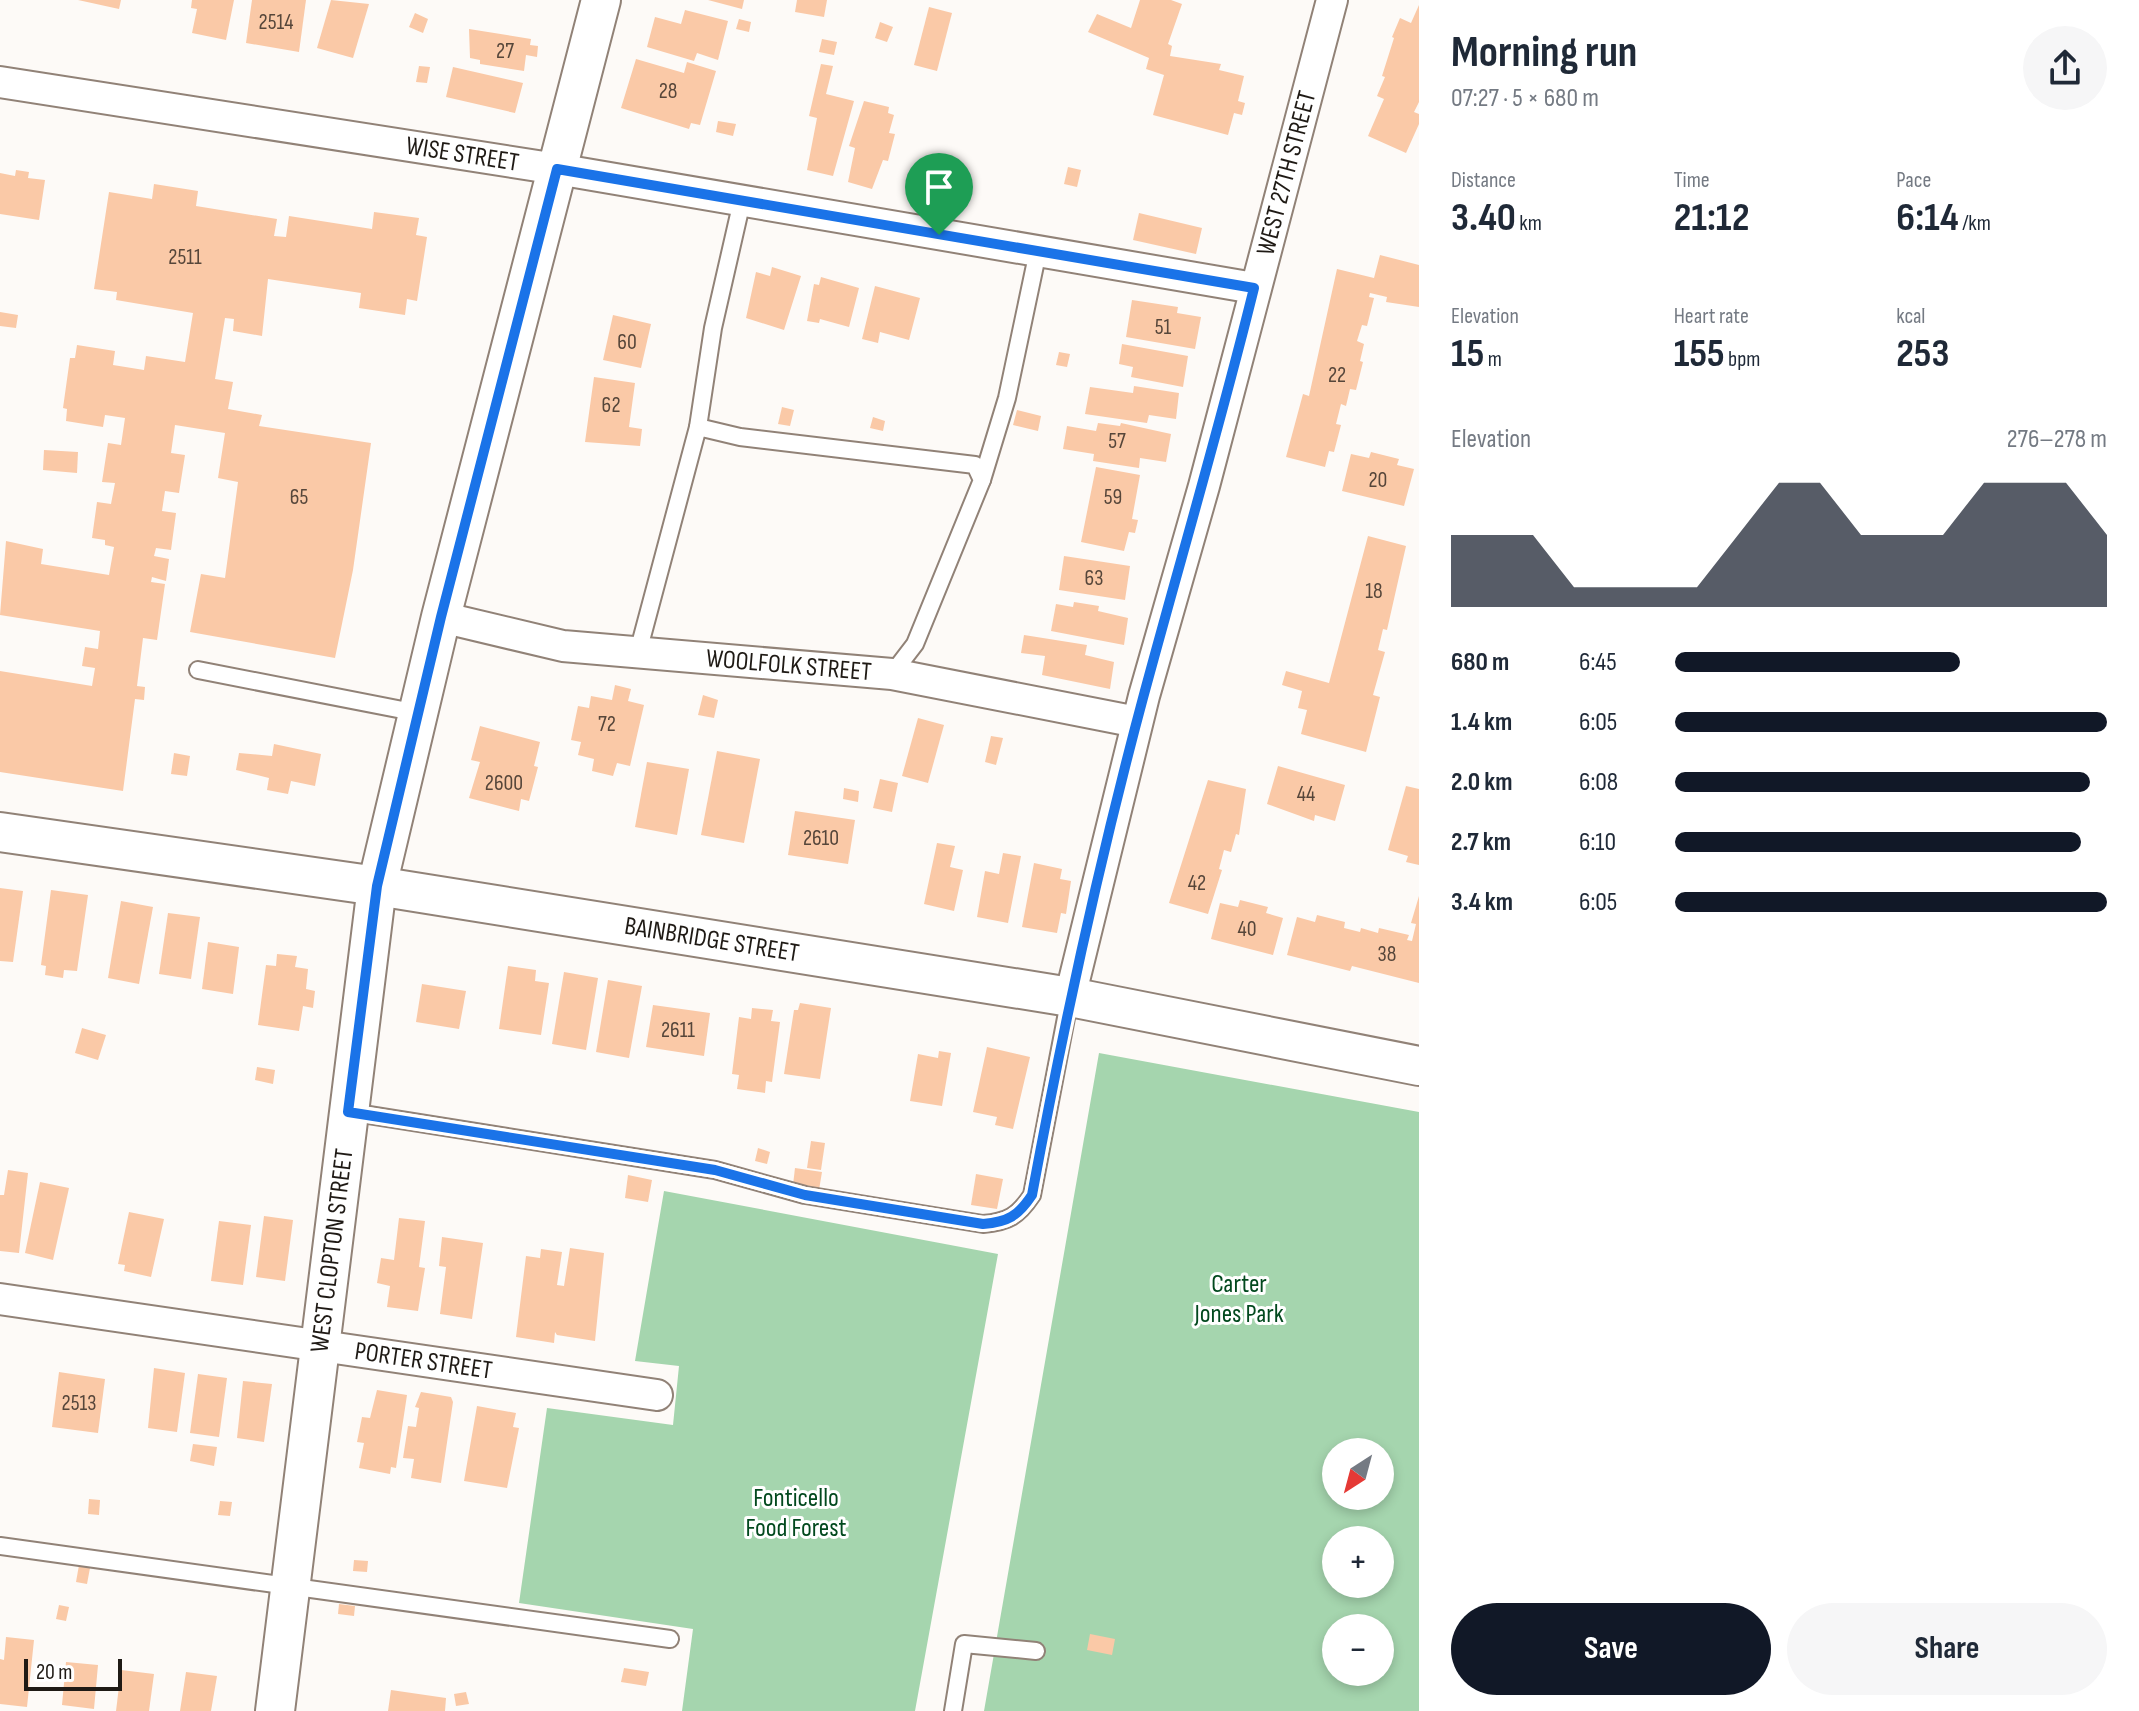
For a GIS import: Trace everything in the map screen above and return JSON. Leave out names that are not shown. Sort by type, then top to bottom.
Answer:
[{"type":"street","name":"WEST CLOPTON STREET","points":[[275,1711],[377,886],[441,617],[601,0]]},
{"type":"street","name":"WEST 27TH STREET","points":[[1070,997],[1137,722],[1204,486],[1332,0]]},
{"type":"street","name":"WISE STREET","points":[[0,82],[557,169],[1254,288]]},
{"type":"street","name":"WOOLFOLK STREET","points":[[441,617],[536,641],[892,674],[1137,722]]},
{"type":"street","name":"BAINBRIDGE STREET","points":[[0,832],[377,886],[1070,997],[1419,1066]]},
{"type":"street","name":"PORTER STREET","points":[[0,1299],[657,1395]]},
{"type":"lane","points":[[638,652],[698,427],[713,328],[742,201]]},
{"type":"lane","points":[[892,674],[915,644],[982,480],[1007,398],[1038,251]]},
{"type":"lane","points":[[698,427],[740,437],[975,465],[982,480]]},
{"type":"lane","points":[[198,670],[418,713]]},
{"type":"lane","points":[[348,1112],[715,1170],[805,1195],[983,1224],[1005,1223],[1021,1212],[1032,1195],[1070,997]]},
{"type":"lane","points":[[0,1546],[670,1639]]},
{"type":"lane","points":[[953,1711],[964,1644],[1036,1651]]},
{"type":"green space","name":"Carter Jones Park","points":[[1099,1053],[1419,1112],[1419,1711],[984,1711]]},
{"type":"green space","name":"Fonticello Food Forest","points":[[664,1191],[998,1254],[915,1711],[682,1711],[693,1629],[519,1603],[547,1408],[673,1425],[679,1366],[635,1361]]},
{"type":"building","points":[[78,0],[121,0],[119,9]]},
{"type":"building","points":[[192,0],[234,0],[226,40],[192,33],[197,9],[191,8]]},
{"type":"building","points":[[252,0],[306,0],[299,52],[246,43]]},
{"type":"building","points":[[331,0],[369,4],[353,58],[317,48]]},
{"type":"building","points":[[708,0],[744,0],[742,9]]},
{"type":"building","points":[[797,0],[827,0],[824,17],[795,12]]},
{"type":"building","points":[[1140,0],[1171,0],[1182,4],[1168,44],[1172,46],[1170,56],[1221,64],[1219,70],[1244,76],[1238,101],[1245,103],[1242,115],[1234,113],[1228,135],[1153,115],[1164,75],[1146,69],[1149,58],[1088,32],[1097,14],[1131,28]]},
{"type":"building","points":[[1419,5],[1419,102],[1414,112],[1419,114],[1419,124],[1406,153],[1368,136],[1384,99],[1377,96],[1385,77],[1382,76],[1392,37],[1400,18],[1411,23]]},
{"type":"building","points":[[929,7],[952,13],[937,71],[914,65]]},
{"type":"building","points":[[685,10],[728,21],[718,60],[697,53],[694,61],[647,47],[655,17],[681,24]]},
{"type":"building","points":[[415,13],[428,19],[423,33],[409,27]]},
{"type":"building","points":[[739,19],[751,22],[749,32],[736,29]]},
{"type":"building","points":[[880,22],[893,27],[887,42],[875,38]]},
{"type":"building","points":[[469,29],[531,39],[530,45],[538,46],[537,57],[526,55],[524,71],[480,64],[480,60],[470,58]]},
{"type":"building","points":[[822,39],[837,42],[834,55],[819,52]]},
{"type":"building","points":[[636,59],[684,73],[687,62],[716,71],[700,125],[691,123],[689,129],[621,108]]},
{"type":"building","points":[[821,64],[833,66],[826,94],[854,101],[833,176],[807,170],[817,118],[809,116]]},
{"type":"building","points":[[419,66],[430,67],[427,83],[416,82]]},
{"type":"building","points":[[453,67],[523,83],[515,113],[446,97]]},
{"type":"building","points":[[864,101],[889,107],[888,113],[894,115],[889,133],[895,134],[888,161],[883,160],[872,189],[848,182],[855,148],[849,146]]},
{"type":"building","points":[[718,121],[736,124],[733,136],[716,132]]},
{"type":"building","points":[[1068,167],[1081,170],[1077,187],[1064,184]]},
{"type":"building","points":[[16,170],[29,172],[28,178],[45,180],[39,220],[0,214],[0,173],[15,176]]},
{"type":"building","points":[[154,184],[198,191],[196,206],[277,219],[274,236],[286,237],[289,216],[372,229],[374,212],[419,218],[416,235],[427,237],[417,301],[407,299],[405,315],[359,308],[361,293],[268,279],[262,336],[233,331],[234,319],[225,318],[215,379],[233,382],[228,409],[262,415],[259,426],[371,443],[353,570],[335,658],[190,632],[201,574],[225,578],[238,482],[218,478],[225,433],[175,425],[171,453],[185,455],[179,493],[165,491],[162,511],[176,513],[171,550],[156,548],[154,556],[169,559],[166,581],[152,577],[151,582],[165,584],[157,640],[143,638],[137,686],[145,687],[144,700],[135,699],[123,791],[0,772],[0,671],[92,686],[95,668],[82,666],[85,647],[98,649],[100,631],[0,615],[6,541],[43,549],[41,564],[109,575],[114,547],[105,545],[105,540],[92,538],[97,502],[111,504],[115,483],[102,482],[108,443],[121,445],[125,418],[105,415],[103,427],[66,421],[67,409],[63,408],[70,358],[75,358],[77,345],[115,351],[113,365],[144,370],[146,356],[185,362],[193,313],[116,300],[117,292],[94,289],[109,192],[152,199]]},
{"type":"building","points":[[1139,213],[1202,228],[1196,254],[1133,240]]},
{"type":"building","points":[[1380,255],[1419,265],[1419,307],[1386,302],[1387,297],[1370,293],[1369,297],[1374,298],[1367,326],[1362,325],[1357,341],[1364,344],[1360,361],[1363,362],[1356,390],[1350,389],[1346,406],[1341,404],[1336,424],[1341,425],[1334,452],[1329,451],[1325,467],[1286,457],[1303,394],[1309,396],[1337,269],[1374,278]]},
{"type":"building","points":[[772,267],[801,276],[784,330],[746,318],[756,272],[770,276]]},
{"type":"building","points":[[821,277],[859,288],[849,327],[820,319],[819,323],[807,321],[814,284],[819,285]]},
{"type":"building","points":[[875,286],[920,298],[909,340],[880,332],[878,343],[862,339]]},
{"type":"building","points":[[1132,300],[1178,307],[1177,313],[1201,317],[1195,349],[1126,337]]},
{"type":"building","points":[[0,312],[18,315],[16,328],[0,326]]},
{"type":"building","points":[[613,315],[651,324],[641,368],[603,360]]},
{"type":"building","points":[[1122,344],[1188,356],[1183,387],[1131,377],[1133,367],[1119,364]]},
{"type":"building","points":[[1059,352],[1070,354],[1067,367],[1056,365]]},
{"type":"building","points":[[594,377],[635,383],[629,427],[642,429],[640,446],[585,442]]},
{"type":"building","points":[[1134,386],[1179,393],[1176,419],[1149,415],[1147,423],[1085,414],[1090,387],[1133,393]]},
{"type":"building","points":[[782,407],[794,410],[790,426],[778,424]]},
{"type":"building","points":[[1017,410],[1041,416],[1038,431],[1013,425]]},
{"type":"building","points":[[873,417],[885,421],[883,431],[870,428]]},
{"type":"building","points":[[1098,423],[1120,426],[1121,423],[1171,434],[1166,462],[1140,458],[1139,468],[1093,461],[1094,454],[1063,449],[1067,426],[1096,431]]},
{"type":"building","points":[[44,450],[78,452],[77,473],[43,470]]},
{"type":"building","points":[[1371,452],[1399,459],[1397,465],[1414,469],[1404,506],[1342,491],[1351,454],[1369,458]]},
{"type":"building","points":[[1096,467],[1140,475],[1132,519],[1138,520],[1135,533],[1129,532],[1124,551],[1081,542]]},
{"type":"building","points":[[1368,536],[1406,546],[1387,630],[1383,629],[1378,650],[1385,652],[1373,695],[1380,697],[1366,752],[1301,734],[1307,710],[1298,708],[1302,691],[1282,685],[1286,671],[1329,683]]},
{"type":"building","points":[[1064,556],[1130,566],[1125,600],[1059,590]]},
{"type":"building","points":[[1074,602],[1099,606],[1098,611],[1128,618],[1124,645],[1051,631],[1056,604],[1073,607]]},
{"type":"building","points":[[1024,635],[1087,645],[1085,655],[1114,662],[1110,689],[1042,675],[1045,656],[1021,653]]},
{"type":"building","points":[[615,685],[631,689],[628,701],[644,705],[630,766],[617,763],[613,776],[592,771],[594,759],[578,755],[581,742],[571,740],[578,706],[589,708],[591,696],[612,700]]},
{"type":"building","points":[[703,695],[718,700],[714,718],[698,715]]},
{"type":"building","points":[[918,718],[944,725],[928,783],[902,776]]},
{"type":"building","points":[[480,726],[540,742],[534,766],[538,767],[529,801],[521,799],[519,811],[469,798],[480,762],[471,760]]},
{"type":"building","points":[[991,736],[1003,738],[996,765],[985,762]]},
{"type":"building","points":[[274,744],[321,754],[315,786],[291,781],[288,794],[267,790],[269,778],[236,770],[239,753],[272,756]]},
{"type":"building","points":[[717,751],[760,759],[744,843],[701,835]]},
{"type":"building","points":[[174,753],[190,756],[187,776],[171,774]]},
{"type":"building","points":[[647,762],[689,769],[677,835],[635,827]]},
{"type":"building","points":[[1278,766],[1345,785],[1335,821],[1315,815],[1314,821],[1267,804]]},
{"type":"building","points":[[880,779],[898,783],[892,812],[873,808]]},
{"type":"building","points":[[1208,780],[1246,789],[1239,835],[1236,834],[1231,852],[1224,850],[1219,869],[1222,870],[1208,914],[1169,903]]},
{"type":"building","points":[[1406,786],[1419,789],[1419,865],[1406,862],[1408,856],[1388,850]]},
{"type":"building","points":[[844,788],[859,791],[858,802],[843,799]]},
{"type":"building","points":[[795,811],[855,820],[848,864],[788,855]]},
{"type":"building","points":[[937,843],[955,846],[950,867],[963,870],[954,911],[924,904]]},
{"type":"building","points":[[1003,853],[1021,856],[1008,923],[977,917],[985,871],[999,874]]},
{"type":"building","points":[[1034,863],[1062,869],[1060,879],[1071,881],[1066,914],[1061,913],[1057,933],[1022,927]]},
{"type":"building","points":[[0,888],[23,891],[13,962],[0,961]]},
{"type":"building","points":[[51,890],[88,895],[77,971],[64,970],[63,978],[45,975],[46,966],[41,965]]},
{"type":"building","points":[[1419,896],[1419,983],[1352,966],[1350,971],[1287,955],[1297,917],[1315,922],[1317,915],[1345,922],[1344,928],[1360,932],[1361,928],[1378,933],[1379,928],[1409,935],[1407,940],[1412,941],[1416,924],[1411,923]]},
{"type":"building","points":[[1240,900],[1268,907],[1266,913],[1283,918],[1273,955],[1211,939],[1220,903],[1238,907]]},
{"type":"building","points":[[121,901],[153,907],[139,984],[108,978]]},
{"type":"building","points":[[168,913],[200,917],[191,979],[159,974]]},
{"type":"building","points":[[208,942],[239,947],[233,994],[202,989]]},
{"type":"building","points":[[277,954],[297,956],[295,967],[308,969],[306,989],[315,991],[313,1008],[303,1006],[299,1031],[258,1025],[266,965],[276,966]]},
{"type":"building","points":[[508,966],[536,970],[535,981],[549,983],[541,1035],[499,1029]]},
{"type":"building","points":[[564,972],[598,978],[586,1050],[552,1044]]},
{"type":"building","points":[[608,980],[642,986],[629,1058],[596,1052]]},
{"type":"building","points":[[422,984],[466,991],[459,1029],[416,1022]]},
{"type":"building","points":[[800,1003],[831,1008],[820,1079],[784,1074],[794,1010],[798,1010]]},
{"type":"building","points":[[653,1005],[710,1013],[704,1056],[646,1047]]},
{"type":"building","points":[[752,1008],[773,1010],[771,1021],[780,1022],[772,1082],[766,1081],[765,1093],[737,1089],[739,1075],[732,1074],[739,1017],[751,1019]]},
{"type":"building","points":[[82,1028],[106,1035],[98,1060],[75,1053]]},
{"type":"building","points":[[987,1047],[1030,1057],[1013,1129],[995,1125],[997,1117],[973,1112]]},
{"type":"building","points":[[939,1051],[951,1053],[942,1106],[910,1101],[918,1054],[938,1058]]},
{"type":"building","points":[[257,1067],[275,1070],[273,1084],[255,1080]]},
{"type":"building","points":[[811,1141],[825,1143],[821,1170],[807,1168]]},
{"type":"building","points":[[758,1148],[770,1152],[767,1164],[755,1161]]},
{"type":"building","points":[[795,1168],[822,1172],[819,1190],[793,1185]]},
{"type":"building","points":[[8,1170],[28,1173],[19,1253],[0,1251],[0,1195],[4,1195]]},
{"type":"building","points":[[976,1174],[1003,1179],[997,1209],[971,1205]]},
{"type":"building","points":[[628,1175],[652,1180],[648,1202],[625,1198]]},
{"type":"building","points":[[40,1182],[69,1188],[53,1260],[25,1253]]},
{"type":"building","points":[[129,1212],[164,1219],[151,1277],[124,1271],[125,1265],[118,1264]]},
{"type":"building","points":[[264,1216],[293,1220],[285,1281],[256,1277]]},
{"type":"building","points":[[399,1218],[425,1221],[419,1267],[425,1268],[418,1311],[387,1307],[390,1286],[377,1283],[381,1258],[394,1260]]},
{"type":"building","points":[[219,1221],[251,1225],[243,1285],[211,1281]]},
{"type":"building","points":[[442,1237],[483,1243],[472,1319],[440,1314],[446,1267],[439,1266]]},
{"type":"building","points":[[570,1248],[604,1253],[595,1341],[557,1335],[555,1332],[554,1343],[516,1337],[526,1256],[540,1258],[541,1249],[562,1252],[557,1285],[564,1286]]},
{"type":"building","points":[[154,1368],[185,1373],[177,1432],[148,1428]]},
{"type":"building","points":[[59,1372],[105,1379],[98,1433],[52,1427]]},
{"type":"building","points":[[198,1374],[227,1378],[219,1437],[190,1433]]},
{"type":"building","points":[[243,1381],[272,1384],[264,1442],[237,1438]]},
{"type":"building","points":[[377,1390],[407,1395],[396,1468],[391,1467],[390,1474],[359,1468],[364,1443],[357,1442],[362,1417],[370,1418]]},
{"type":"building","points":[[421,1392],[451,1397],[453,1402],[441,1483],[411,1478],[414,1459],[403,1458],[408,1426],[416,1427],[419,1408],[415,1407]]},
{"type":"building","points":[[477,1406],[516,1413],[513,1427],[519,1428],[507,1488],[464,1481]]},
{"type":"building","points":[[193,1444],[217,1447],[214,1466],[190,1461]]},
{"type":"building","points":[[89,1499],[100,1500],[99,1515],[88,1514]]},
{"type":"building","points":[[220,1501],[232,1502],[230,1516],[218,1515]]},
{"type":"building","points":[[354,1560],[368,1561],[367,1572],[353,1571]]},
{"type":"building","points":[[79,1565],[90,1568],[87,1584],[76,1582]]},
{"type":"building","points":[[339,1604],[355,1606],[354,1616],[338,1614]]},
{"type":"building","points":[[59,1605],[69,1607],[66,1621],[56,1619]]},
{"type":"building","points":[[1090,1634],[1115,1639],[1112,1655],[1087,1650]]},
{"type":"building","points":[[6,1637],[34,1640],[27,1707],[0,1704],[0,1659],[4,1660]]},
{"type":"building","points":[[66,1662],[98,1665],[94,1709],[62,1705]]},
{"type":"building","points":[[624,1668],[649,1672],[646,1686],[621,1682]]},
{"type":"building","points":[[121,1670],[154,1674],[149,1711],[116,1711]]},
{"type":"building","points":[[186,1672],[217,1676],[211,1711],[180,1711]]},
{"type":"building","points":[[391,1690],[446,1698],[445,1711],[388,1711]]},
{"type":"building","points":[[466,1692],[469,1704],[456,1706],[454,1694]]},
{"type":"route","points":[[557,169],[939,235],[1254,288],[1204,486],[1144,696],[1070,997],[1032,1195],[1021,1212],[1005,1223],[983,1224],[805,1195],[762,1186],[715,1170],[348,1112],[377,886],[441,617],[557,169]]}]
